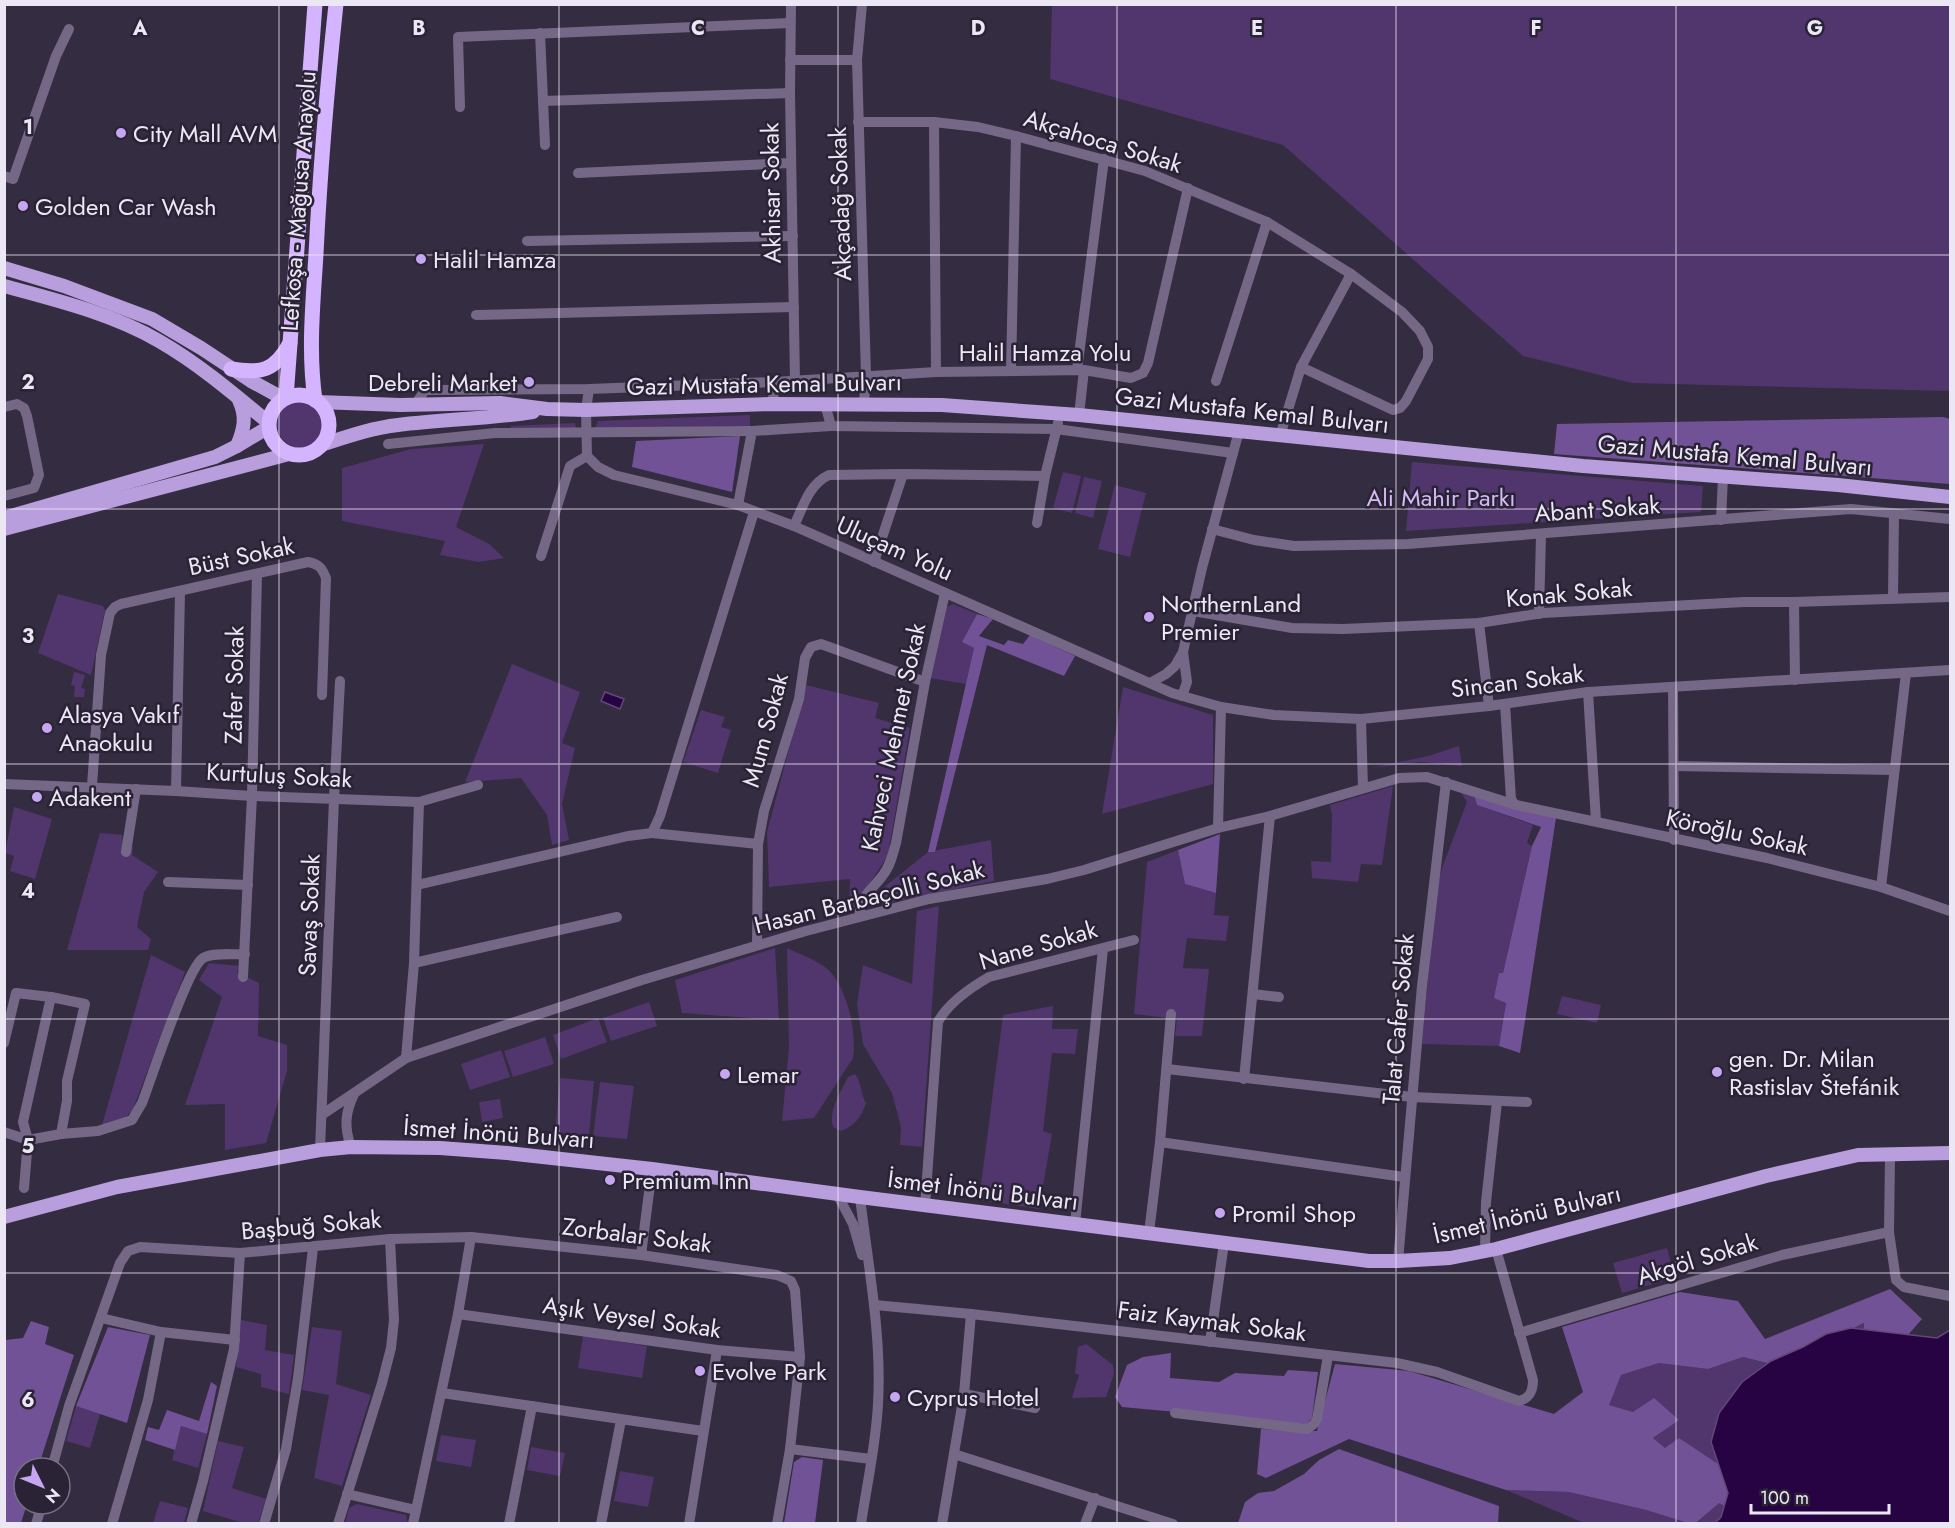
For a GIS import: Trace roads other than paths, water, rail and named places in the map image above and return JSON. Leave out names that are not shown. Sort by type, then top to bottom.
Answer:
[{"type":"highway","points":[[285,398],[315,4]]},
{"type":"highway","name":"Lefkoşa - Mağusa Anayolu","points":[[316,401],[311,341],[327,80],[336,4]]},
{"type":"highway","points":[[231,369],[256,372],[271,367],[283,356],[291,340]]},
{"type":"highway","points":[[296,395],[306,396],[316,401],[324,409],[328,418],[327,437],[321,445],[306,454],[290,454],[277,446],[270,434],[271,414],[285,398],[296,395]]},
{"type":"main road","points":[[4,268],[64,286],[152,320],[201,348],[231,369],[285,398]]},
{"type":"main road","points":[[4,286],[108,318],[159,341],[238,398],[269,425],[237,446],[214,457],[4,518]]},
{"type":"main road","points":[[237,446],[245,422],[245,412],[238,398]]},
{"type":"main road","name":"Gazi Mustafa Kemal Bulvarı","points":[[316,401],[415,405],[500,403],[547,409],[586,410],[773,404],[942,405],[1078,415],[1583,466],[1838,485],[1950,497]]},
{"type":"main road","name":"Gazi Mustafa Kemal Bulvarı","points":[[321,445],[396,425],[505,416],[547,409]]},
{"type":"main road","points":[[4,529],[290,454]]},
{"type":"main road","name":"İsmet İnönü Bulvarı","points":[[4,1217],[117,1187],[320,1150],[351,1147],[451,1149],[652,1169],[925,1206],[1369,1261],[1398,1261],[1450,1258],[1491,1250],[1812,1164],[1858,1155],[1950,1154]]},
{"type":"street","name":"Akhisar Sokak","points":[[791,4],[790,93],[795,380]]},
{"type":"street","name":"Akçadağ Sokak","points":[[862,4],[857,60],[866,376],[864,403]]},
{"type":"street","points":[[460,107],[458,37],[790,23]]},
{"type":"street","points":[[4,176],[13,179],[56,56],[69,29]]},
{"type":"street","points":[[540,33],[545,145]]},
{"type":"street","points":[[790,60],[857,60]]},
{"type":"street","points":[[543,101],[790,93]]},
{"type":"street","name":"Akçahoca Sokak","points":[[858,122],[934,122],[978,127],[1145,171],[1267,222],[1351,274],[1402,312],[1420,332],[1428,347],[1428,359],[1406,401],[1400,408],[1393,410],[1301,367]]},
{"type":"street","points":[[934,122],[936,372]]},
{"type":"street","points":[[1011,371],[1016,136]]},
{"type":"street","points":[[1078,415],[1104,159]]},
{"type":"street","points":[[579,173],[791,163]]},
{"type":"street","name":"Halil Hamza Yolu","points":[[415,405],[425,390],[589,389],[774,382],[936,372],[1081,370],[1131,378],[1143,373],[1148,363],[1188,188]]},
{"type":"street","points":[[1215,381],[1267,222]]},
{"type":"street","points":[[527,241],[793,236]]},
{"type":"street","points":[[1280,436],[1301,367],[1351,274]]},
{"type":"street","points":[[476,315],[794,307]]},
{"type":"street","points":[[773,404],[774,382]]},
{"type":"street","points":[[541,556],[570,466],[587,456],[586,410],[589,389]]},
{"type":"street","points":[[4,407],[17,404],[24,408],[39,475],[34,488],[4,496]]},
{"type":"street","points":[[825,404],[831,426]]},
{"type":"street","points":[[1037,523],[1045,476],[1061,414]]},
{"type":"street","points":[[505,416],[505,433]]},
{"type":"street","points":[[388,444],[505,433],[752,431],[831,426],[1056,429],[1233,453]]},
{"type":"street","points":[[738,505],[752,431]]},
{"type":"street","points":[[1150,682],[1166,674],[1175,666],[1183,652],[1212,529],[1239,431]]},
{"type":"street","name":"Uluçam Yolu","points":[[587,456],[598,466],[614,475],[738,505],[794,526],[1182,696]]},
{"type":"street","points":[[794,526],[813,486],[819,480],[829,476],[903,474],[1045,476]]},
{"type":"street","points":[[874,562],[903,474]]},
{"type":"street","points":[[1721,520],[1723,477]]},
{"type":"street","name":"Abant Sokak","points":[[1212,529],[1254,540],[1294,546],[1408,544],[1851,509],[1950,519]]},
{"type":"street","points":[[651,833],[660,816],[754,512]]},
{"type":"street","points":[[1893,598],[1894,514]]},
{"type":"street","points":[[1539,614],[1541,535]]},
{"type":"street","name":"Büst Sokak","points":[[92,786],[101,655],[105,629],[110,613],[122,604],[308,562],[316,563],[322,568],[326,578],[322,693],[339,700]]},
{"type":"street","name":"Zafer Sokak","points":[[243,977],[252,796],[257,574]]},
{"type":"street","points":[[176,790],[180,591]]},
{"type":"street","name":"Kahveci Mehmet Sokak","points":[[860,916],[859,908],[864,897],[884,874],[891,858],[924,682],[945,592]]},
{"type":"street","name":"Konak Sokak","points":[[1193,611],[1292,628],[1343,629],[1479,623],[1539,614],[1744,602],[1950,597]]},
{"type":"street","points":[[1794,602],[1795,680]]},
{"type":"street","points":[[1479,623],[1489,706]]},
{"type":"street","name":"Mum Sokak","points":[[757,945],[758,844],[764,811],[799,699],[805,658],[811,647],[821,644],[924,682]]},
{"type":"street","points":[[1182,696],[1187,682],[1183,652]]},
{"type":"street","name":"Sincan Sokak","points":[[1182,696],[1221,707],[1274,716],[1361,719],[1588,693],[1950,670]]},
{"type":"street","points":[[1881,887],[1906,674]]},
{"type":"street","name":"Savaş Sokak","points":[[320,1150],[340,681]]},
{"type":"street","points":[[1673,687],[1674,840]]},
{"type":"street","points":[[1588,693],[1596,822]]},
{"type":"street","points":[[1505,704],[1513,802]]},
{"type":"street","points":[[1218,828],[1221,707]]},
{"type":"street","points":[[1361,719],[1363,788]]},
{"type":"street","points":[[1674,766],[1894,770]]},
{"type":"street","name":"Hasan Barbaçolli Sokak","points":[[322,1114],[406,1058],[642,980],[860,916],[928,899],[1047,879],[1084,870],[1218,828],[1270,816],[1399,778],[1427,777],[1513,802]]},
{"type":"street","name":"Talat Cafer Sokak","points":[[1398,1261],[1429,915],[1446,782]]},
{"type":"street","name":"Kurtuluş Sokak","points":[[4,784],[92,786],[252,796],[419,802],[478,785]]},
{"type":"street","points":[[126,852],[135,789]]},
{"type":"street","points":[[406,1058],[414,963],[419,802]]},
{"type":"street","name":"Köroğlu Sokak","points":[[1513,802],[1674,840],[1767,858],[1881,887],[1950,911]]},
{"type":"street","points":[[1244,1078],[1270,816]]},
{"type":"street","points":[[417,885],[628,836],[651,833],[758,844]]},
{"type":"street","points":[[168,882],[248,885]]},
{"type":"street","points":[[414,963],[617,917]]},
{"type":"street","name":"Nane Sokak","points":[[925,1206],[938,1022],[943,1013],[972,986],[989,976],[1134,940]]},
{"type":"street","points":[[1075,1224],[1103,949]]},
{"type":"street","points":[[4,1132],[28,1140],[98,1131],[127,1123],[137,1115],[185,987],[197,964],[203,958],[210,956],[244,954]]},
{"type":"street","points":[[4,1043],[16,993],[85,1004],[67,1081],[68,1101],[62,1134]]},
{"type":"street","points":[[1253,994],[1279,997]]},
{"type":"street","points":[[24,1188],[28,1140],[23,1122],[51,997]]},
{"type":"street","points":[[1149,1233],[1160,1142],[1171,1014]]},
{"type":"street","points":[[1167,1069],[1412,1097],[1527,1102]]},
{"type":"street","points":[[351,1147],[345,1126],[345,1116],[354,1093]]},
{"type":"street","points":[[1497,1102],[1485,1202],[1491,1250],[1519,1333]]},
{"type":"street","points":[[1160,1142],[1404,1177]]},
{"type":"street","points":[[1890,1154],[1889,1232],[1894,1275],[1899,1284],[1904,1287],[1950,1296]]},
{"type":"street","points":[[640,1255],[652,1169]]},
{"type":"street","points":[[837,1194],[853,1224],[870,1282]]},
{"type":"street","points":[[860,1197],[874,1305],[878,1364],[878,1406],[861,1524]]},
{"type":"street","name":"Akgöl Sokak","points":[[1519,1333],[1782,1255],[1889,1232]]},
{"type":"street","points":[[413,1524],[458,1314],[471,1237]]},
{"type":"street","name":"Zorbalar Sokak","points":[[471,1237],[640,1255],[787,1278],[794,1284],[800,1357]]},
{"type":"street","name":"Başbuğ Sokak","points":[[101,1318],[120,1263],[128,1251],[140,1247],[240,1253],[313,1248],[390,1239],[471,1237]]},
{"type":"street","points":[[338,1524],[391,1348],[394,1320],[390,1239]]},
{"type":"street","points":[[1210,1342],[1224,1243]]},
{"type":"street","points":[[264,1524],[286,1449],[298,1378],[313,1248]]},
{"type":"street","points":[[191,1524],[216,1429],[235,1340],[240,1253]]},
{"type":"street","name":"Faiz Kaymak Sokak","points":[[874,1305],[1410,1365],[1437,1372],[1519,1401],[1529,1396],[1533,1389],[1533,1380],[1519,1333]]},
{"type":"street","name":"Aşık Veysel Sokak","points":[[458,1314],[717,1350],[800,1357]]},
{"type":"street","points":[[942,1524],[964,1394],[970,1314]]},
{"type":"street","points":[[55,1456],[69,1406],[101,1318],[161,1332],[235,1340]]},
{"type":"street","points":[[112,1524],[147,1400],[161,1332]]},
{"type":"street","points":[[689,1524],[717,1350]]},
{"type":"street","points":[[1175,1413],[1307,1429],[1317,1419],[1328,1356]]},
{"type":"street","points":[[777,1524],[790,1449],[800,1357]]},
{"type":"street","points":[[442,1393],[703,1431]]},
{"type":"street","points":[[964,1394],[1035,1408]]},
{"type":"street","points":[[509,1524],[532,1406]]},
{"type":"street","points":[[601,1524],[621,1420]]},
{"type":"street","points":[[790,1449],[871,1459]]},
{"type":"street","points":[[954,1454],[1173,1524]]},
{"type":"street","points":[[347,1494],[416,1510]]},
{"type":"street","points":[[1085,1524],[1095,1498]]},
{"type":"place","name":"City Mall AVM","points":[[121,133]]},
{"type":"place","name":"Golden Car Wash","points":[[23,206]]},
{"type":"place","name":"Halil Hamza","points":[[421,259]]},
{"type":"place","name":"Debreli Market","points":[[529,382]]},
{"type":"place","name":"NorthernLand Premier","points":[[1149,617]]},
{"type":"place","name":"Alasya Vakıf Anaokulu","points":[[47,728]]},
{"type":"place","name":"Adakent","points":[[37,797]]},
{"type":"place","name":"gen. Dr. Milan Rastislav Štefánik","points":[[1717,1072]]},
{"type":"place","name":"Lemar","points":[[725,1074]]},
{"type":"place","name":"Premium Inn","points":[[610,1180]]},
{"type":"place","name":"Promil Shop","points":[[1220,1213]]},
{"type":"place","name":"Evolve Park","points":[[700,1371]]},
{"type":"place","name":"Cyprus Hotel","points":[[895,1397]]},
{"type":"park label","name":"Ali Mahir Parkı","points":[[1441,497]]}]
